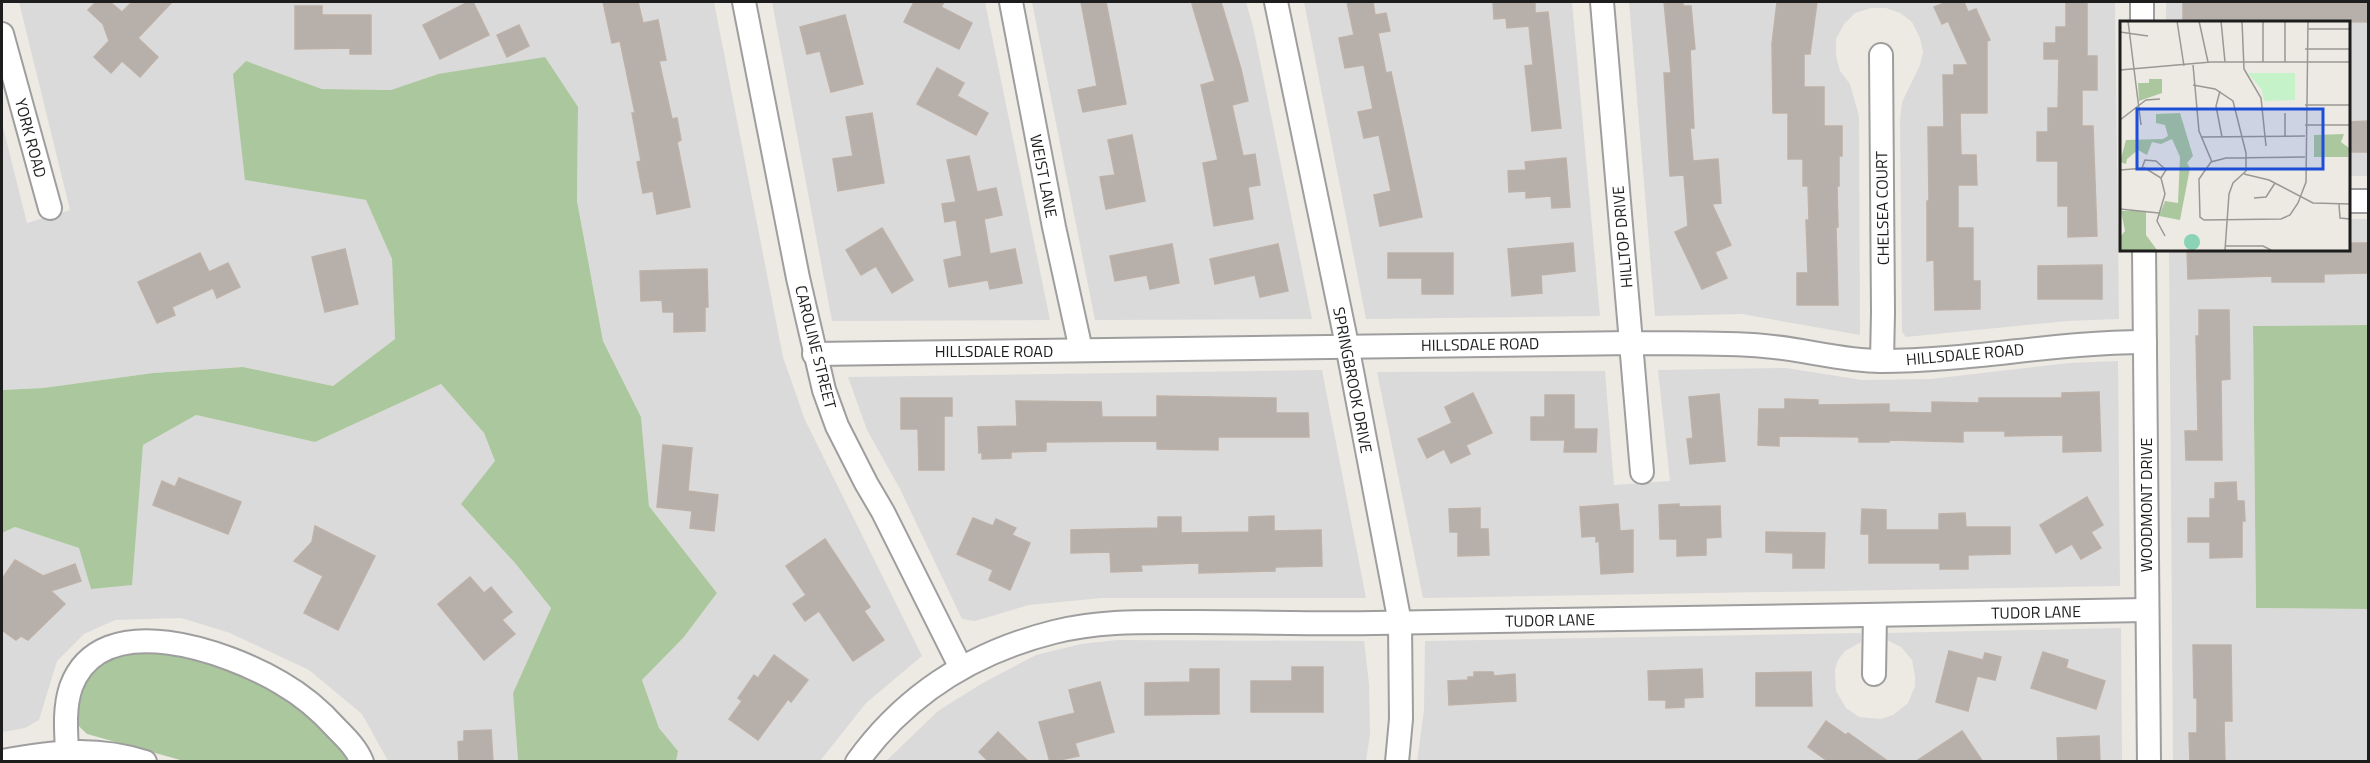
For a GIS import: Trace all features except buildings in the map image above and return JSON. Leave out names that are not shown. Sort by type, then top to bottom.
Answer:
[{"type":"street","name":"CAROLINE STREET","points":[[744,2],[814,354],[824,390],[837,426],[961,668]]},
{"type":"street","name":"WEIST LANE","points":[[1011,2],[1054,227],[1081,350]]},
{"type":"street","name":"SPRINGBROOK DRIVE","points":[[1276,2],[1347,345],[1400,622],[1401,719],[1397,762]]},
{"type":"street","name":"HILLTOP DRIVE","points":[[1602,2],[1642,472]]},
{"type":"street","points":[[2142,2],[2142,21]]},
{"type":"street","name":"YORK ROAD","points":[[2,34],[50,208]]},
{"type":"street","name":"CHELSEA COURT","points":[[1881,55],[1882,361]]},
{"type":"street","points":[[2349,201],[2368,201]]},
{"type":"street","name":"WOODMONT DRIVE","points":[[2144,250],[2149,762]]},
{"type":"street","name":"HILLSDALE ROAD","points":[[814,354],[1347,345],[1632,343],[1765,346],[1828,357],[1882,361],[1952,359],[2095,342],[2145,342]]},
{"type":"street","name":"TUDOR LANE","points":[[858,762],[902,710],[932,686],[961,668],[1009,645],[1056,631],[1088,625],[1135,622],[1400,622],[2146,610]]},
{"type":"street","points":[[1874,674],[1875,615]]},
{"type":"street","points":[[68,751],[67,703],[72,685],[80,673],[103,651],[122,643],[155,641],[179,643],[228,657],[282,683],[327,718],[350,742],[362,762]]},
{"type":"street","points":[[2,761],[68,751],[112,753],[145,762]]},
{"type":"shaded area","points":[[19,2],[714,2],[783,357],[805,420],[922,656],[866,703],[820,761],[676,761],[678,751],[659,728],[642,680],[684,637],[717,593],[649,506],[641,417],[603,341],[577,201],[578,107],[438,74],[392,90],[322,89],[246,61],[245,180],[366,200],[392,259],[395,339],[333,386],[243,367],[153,373],[43,388],[2,390],[2,123],[27,223],[70,210]]},
{"type":"shaded area","points":[[772,2],[985,2],[1050,320],[832,321]]},
{"type":"shaded area","points":[[1032,2],[1246,2],[1254,31],[1312,319],[1095,320]]},
{"type":"shaded area","points":[[1304,2],[1572,2],[1600,316],[1366,319]]},
{"type":"shaded area","points":[[1629,2],[2115,2],[2119,319],[2068,321],[1906,337],[1902,332],[1900,120],[1902,102],[1920,65],[1923,52],[1920,38],[1912,22],[1900,13],[1886,8],[1871,8],[1855,13],[1844,24],[1836,39],[1836,56],[1840,71],[1850,84],[1859,116],[1860,335],[1742,314],[1655,316]]},
{"type":"shaded area","points":[[2166,2],[2368,2],[2368,176],[2349,176],[2349,21],[2166,21]]},
{"type":"shaded area","points":[[2349,219],[2368,219],[2368,325],[2253,326],[2256,608],[2368,609],[2368,761],[2173,761],[2169,250],[2349,250]]},
{"type":"shaded area","points":[[2118,361],[2120,586],[1423,598],[1377,372],[1605,371],[1614,485],[1670,481],[1658,370],[1786,368],[1862,380],[1931,379],[2069,363]]},
{"type":"shaded area","points":[[1322,370],[1366,598],[1102,598],[1029,605],[975,621],[962,619],[900,489],[867,430],[848,377]]},
{"type":"shaded area","points":[[441,384],[484,433],[495,461],[515,563],[551,608],[513,693],[518,761],[388,761],[362,714],[309,670],[230,633],[181,618],[115,620],[84,634],[57,661],[39,720],[25,728],[2,732],[2,533],[15,527],[79,548],[131,585],[143,445],[196,415],[315,442]]},
{"type":"shaded area","points":[[2121,628],[2122,761],[1417,762],[1424,710],[1425,641],[1861,633],[1861,642],[1845,651],[1838,660],[1835,670],[1836,691],[1846,708],[1859,717],[1881,719],[1893,715],[1908,703],[1915,686],[1912,660],[1901,647],[1887,640],[1886,633]]},
{"type":"shaded area","points":[[1117,640],[1364,641],[1369,684],[1370,734],[1366,761],[885,762],[938,711],[981,684],[1036,655],[1081,644]]},
{"type":"green space","points":[[545,57],[578,107],[577,201],[603,341],[641,417],[649,506],[717,593],[684,637],[642,680],[659,728],[678,751],[676,761],[518,761],[513,693],[551,608],[515,563],[461,504],[495,461],[484,433],[441,384],[315,442],[196,415],[143,445],[132,585],[91,589],[79,548],[15,527],[2,533],[2,390],[43,388],[153,373],[243,367],[333,386],[395,339],[392,259],[366,200],[245,180],[233,74],[246,61],[322,89],[391,90],[438,74]]},
{"type":"green space","points":[[2368,325],[2368,609],[2256,608],[2253,326]]},
{"type":"green space","points":[[142,651],[197,658],[267,687],[319,723],[349,761],[184,761],[87,734],[79,725],[75,714],[83,684],[106,661],[118,655]]}]
